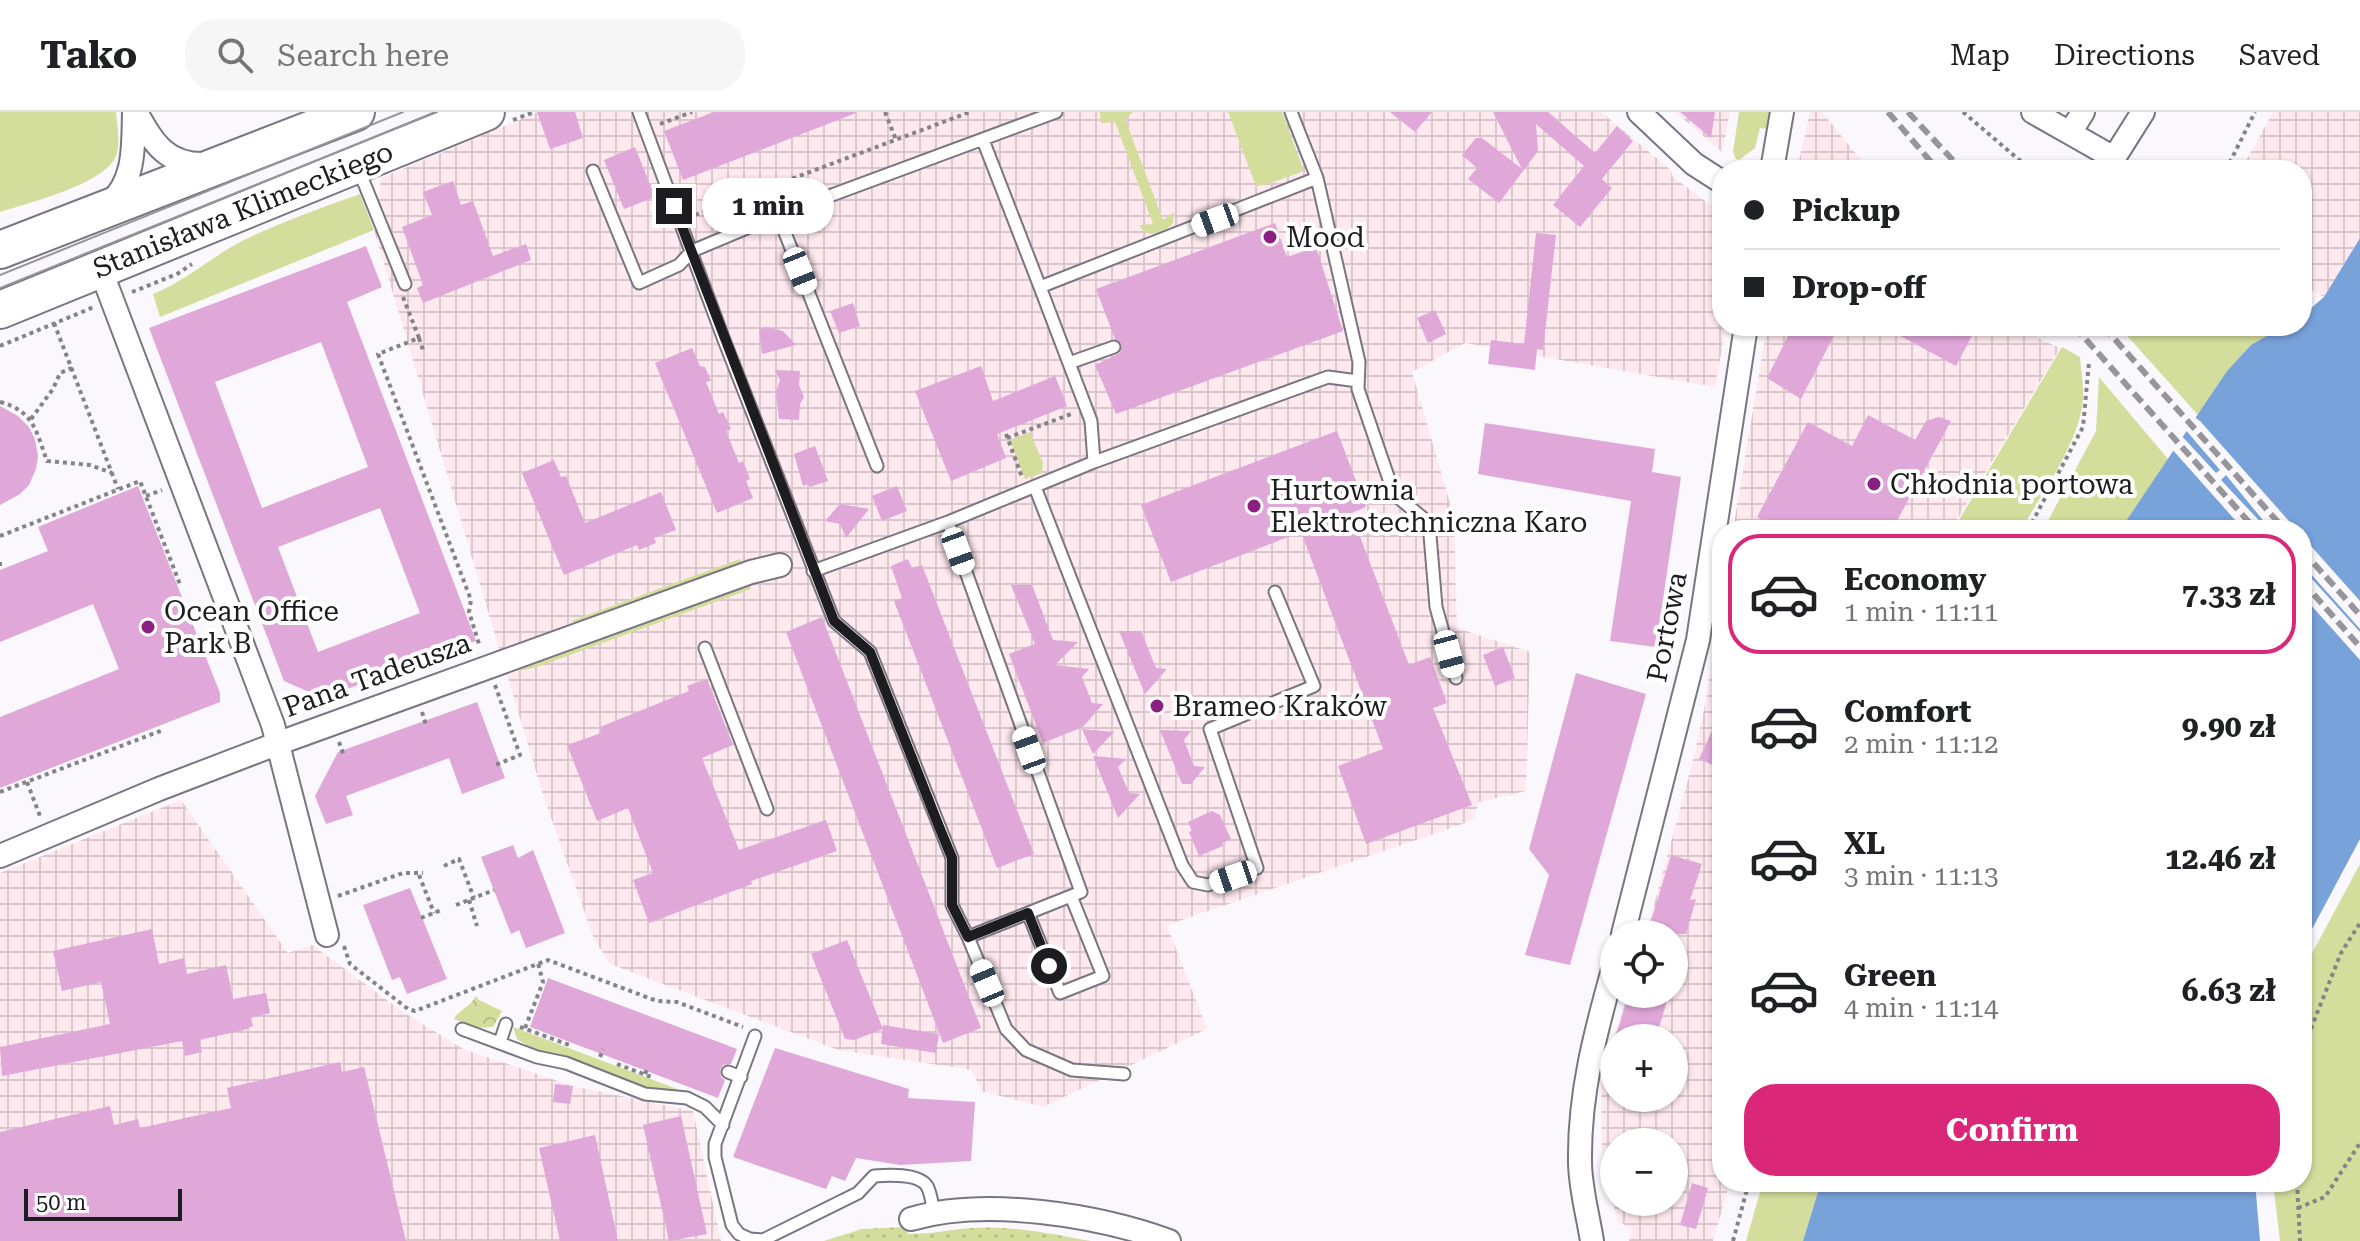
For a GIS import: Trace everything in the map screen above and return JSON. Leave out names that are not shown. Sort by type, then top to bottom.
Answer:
[{"type":"main road","name":"Stanisława Klimeckiego","points":[[0,310],[486,112]]},
{"type":"main road","name":"Stanisława Klimeckiego","points":[[0,250],[349,113]]},
{"type":"street","points":[[135,112],[154,143],[165,153],[189,163],[221,164]]},
{"type":"street","points":[[97,212],[122,191],[128,179],[135,112]]},
{"type":"street","points":[[1639,112],[1694,164],[1712,176]]},
{"type":"street","points":[[1774,160],[1782,112]]},
{"type":"street","points":[[2033,112],[2114,158],[2143,112]]},
{"type":"street","points":[[2070,133],[2083,112]]},
{"type":"street","points":[[100,268],[279,743],[336,936]]},
{"type":"street","name":"Portowa","points":[[1716,520],[1744,336]]},
{"type":"street","name":"Portowa","points":[[1627,920],[1698,640],[1712,548]]},
{"type":"street","name":"Pana Tadeusza","points":[[0,856],[279,743],[736,577],[780,565]]},
{"type":"street","points":[[1592,1241],[1580,1163],[1582,1101],[1602,1008]]},
{"type":"street","points":[[911,1219],[934,1213],[998,1211],[1073,1217],[1121,1226],[1169,1241]]},
{"type":"lane","points":[[639,112],[834,621],[870,652],[952,858],[952,905],[1006,1029],[1026,1050],[1072,1070],[1124,1074]]},
{"type":"lane","points":[[593,171],[639,283],[679,265],[692,251],[778,215],[1056,112]]},
{"type":"lane","points":[[1291,112],[1317,178],[1359,362],[1358,389],[1394,494],[1429,523],[1436,607],[1456,678]]},
{"type":"lane","points":[[983,140],[1091,421],[1094,462]]},
{"type":"lane","points":[[356,164],[405,284]]},
{"type":"lane","points":[[1040,287],[1317,178]]},
{"type":"lane","points":[[778,215],[877,466]]},
{"type":"lane","points":[[1069,363],[1114,347]]},
{"type":"lane","points":[[813,571],[948,522],[1094,462],[1328,377],[1358,381]]},
{"type":"lane","points":[[1035,487],[1182,865],[1193,882],[1208,885],[1257,868],[1210,729],[1314,686],[1275,592]]},
{"type":"lane","points":[[948,522],[1081,892],[968,937]]},
{"type":"lane","points":[[705,648],[767,809]]},
{"type":"lane","points":[[1028,913],[1060,993],[1103,976],[1071,896]]},
{"type":"lane","points":[[500,1042],[511,1025]]},
{"type":"lane","points":[[462,1029],[537,1057],[566,1063],[645,1094],[687,1098],[705,1107],[723,1125]]},
{"type":"lane","points":[[755,1036],[715,1144],[715,1157],[732,1225],[739,1234],[763,1240],[858,1193],[874,1176],[887,1175],[923,1182],[934,1213]]},
{"type":"lane","points":[[728,1072],[741,1077]]},
{"type":"path","points":[[654,115],[658,125],[692,112]]},
{"type":"path","points":[[885,112],[896,140]]},
{"type":"path","points":[[693,216],[970,112]]},
{"type":"path","points":[[1963,112],[2019,160]]},
{"type":"path","points":[[2231,160],[2255,112]]},
{"type":"path","points":[[405,284],[401,291],[424,353]]},
{"type":"path","points":[[54,323],[118,489]]},
{"type":"path","points":[[419,338],[378,354],[471,600],[469,612],[481,649]]},
{"type":"path","points":[[2033,520],[2083,427],[2089,362]]},
{"type":"path","points":[[31,419],[53,389],[60,373],[72,368]]},
{"type":"path","points":[[0,402],[20,409],[31,419],[47,461],[90,465],[112,473]]},
{"type":"path","points":[[1035,487],[1023,481],[1007,436],[1085,407]]},
{"type":"path","points":[[0,536],[140,481],[181,587]]},
{"type":"path","points":[[146,496],[171,487]]},
{"type":"path","points":[[493,679],[520,755],[495,765]]},
{"type":"path","points":[[0,792],[163,730]]},
{"type":"path","points":[[27,782],[40,816]]},
{"type":"path","points":[[444,866],[459,859],[477,926]]},
{"type":"path","points":[[331,898],[403,873],[421,874],[434,913]]},
{"type":"path","points":[[456,905],[494,890]]},
{"type":"path","points":[[421,918],[441,910]]},
{"type":"path","points":[[2312,1026],[2341,953],[2360,923]]},
{"type":"path","points":[[336,936],[350,964],[408,1009],[415,1011],[548,960],[657,1001],[677,1002],[743,1027]]},
{"type":"path","points":[[525,1029],[543,982],[538,963]]},
{"type":"path","points":[[511,1025],[575,1048]]},
{"type":"path","points":[[600,1057],[603,1049]]},
{"type":"path","points":[[587,1052],[660,1080]]},
{"type":"path","points":[[645,1074],[648,1067]]},
{"type":"path","points":[[2298,1208],[2325,1197],[2360,1143]]},
{"type":"path","points":[[1733,1241],[1746,1192]]},
{"type":"path","points":[[2297,1192],[2300,1241]]},
{"type":"shaded area","points":[[538,112],[1601,112],[1671,170],[1672,176],[1712,206],[1712,336],[1724,336],[1715,387],[1465,343],[1412,372],[1454,517],[1457,628],[1530,652],[1526,791],[1479,802],[1474,818],[1460,825],[1167,925],[1207,1029],[1043,1107],[981,1091],[972,1070],[838,1050],[610,964],[594,939],[543,795],[374,230],[381,178]]},
{"type":"shaded area","points":[[1675,112],[1730,112],[1722,152]]},
{"type":"shaded area","points":[[1810,112],[1822,112],[1861,160],[1799,160]]},
{"type":"shaded area","points":[[2273,112],[2360,112],[2360,238],[2324,297],[2312,290],[2312,160],[2247,160]]},
{"type":"shaded area","points":[[1765,336],[2033,336],[2060,348],[1957,520],[1735,520]]},
{"type":"shaded area","points":[[1712,662],[1712,1192],[1727,1192],[1713,1241],[1629,1241],[1632,1229],[1619,1222],[1617,1216],[1688,1216],[1688,1128],[1602,1128],[1601,1112],[1688,1112],[1688,1024],[1618,1024],[1624,1008],[1688,1008],[1688,920],[1650,920],[1693,761]]},
{"type":"shaded area","points":[[181,800],[288,953],[312,945],[402,1011],[463,1049],[573,1086],[693,1111],[721,1241],[0,1241],[0,873]]},
{"type":"green space","points":[[0,112],[116,112],[116,156],[109,166],[82,184],[0,212]]},
{"type":"green space","points":[[1100,112],[1133,112],[1125,119],[1163,220],[1174,212],[1173,223],[1167,229],[1152,234],[1144,232],[1139,225],[1153,224],[1115,122],[1101,123]]},
{"type":"green space","points":[[1228,112],[1282,112],[1304,171],[1256,186]]},
{"type":"green space","points":[[1739,112],[1770,112],[1768,129],[1760,128],[1755,148],[1739,160],[1733,152]]},
{"type":"green space","points":[[360,194],[374,230],[160,317],[153,294],[244,240]]},
{"type":"green space","points":[[2127,336],[2267,336],[2251,345],[2227,371],[2198,415]]},
{"type":"green space","points":[[2062,347],[2080,357],[2083,400],[2075,433],[2027,520],[1959,520]]},
{"type":"green space","points":[[2099,377],[2168,459],[2127,520],[2048,520],[2096,431]]},
{"type":"green space","points":[[1030,432],[1043,463],[1042,473],[1025,479],[1010,440]]},
{"type":"green space","points":[[740,559],[743,566],[578,624],[571,621]]},
{"type":"green space","points":[[748,582],[751,589],[534,668],[509,672],[507,669]]},
{"type":"green space","points":[[2360,864],[2360,1241],[2280,1241],[2274,1192],[2312,1192],[2312,953]]},
{"type":"green space","points":[[476,996],[502,1011],[493,1027],[477,1028],[454,1019]]},
{"type":"green space","points":[[513,1027],[693,1095],[646,1087],[561,1056],[532,1049],[517,1039]]},
{"type":"green space","points":[[1760,1192],[1818,1192],[1803,1241],[1746,1241]]},
{"type":"green space","points":[[905,1227],[908,1234],[1001,1228],[1091,1241],[824,1241],[862,1229]]},
{"type":"water","points":[[2360,238],[2360,839],[2312,929],[2312,520],[2127,520],[2227,371],[2251,345],[2267,336],[2312,336],[2312,307],[2324,297]]},
{"type":"water","points":[[1818,1192],[2256,1192],[2260,1241],[1803,1241]]},
{"type":"pier","points":[[2193,416],[2200,421],[2288,520],[2263,520],[2226,475],[2221,480],[2259,520],[2235,520],[2171,448],[2180,434],[2216,473],[2220,470],[2184,428]]},
{"type":"pier","points":[[2312,547],[2360,601],[2360,629],[2312,575]]},
{"type":"pier","points":[[2312,579],[2360,632],[2360,660],[2312,606]]},
{"type":"building","points":[[537,112],[575,112],[583,138],[550,149]]},
{"type":"building","points":[[714,112],[856,113],[683,180],[664,131]]},
{"type":"building","points":[[1390,112],[1432,112],[1415,132]]},
{"type":"building","points":[[1493,112],[1548,112],[1595,153],[1617,126],[1633,141],[1602,179],[1612,188],[1580,227],[1553,205],[1584,166],[1536,124],[1538,151],[1499,203],[1468,179],[1477,168],[1462,155],[1476,138],[1482,138],[1522,169]]},
{"type":"building","points":[[1680,112],[1715,112],[1711,138]]},
{"type":"building","points":[[635,147],[655,197],[624,209],[604,160]]},
{"type":"building","points":[[453,181],[461,205],[473,201],[493,256],[526,244],[531,260],[423,303],[417,288],[423,285],[402,227],[432,215],[423,192]]},
{"type":"building","points":[[1275,223],[1287,257],[1316,247],[1343,331],[1116,414],[1095,365],[1120,353],[1122,345],[1115,339],[1096,289]]},
{"type":"building","points":[[1536,233],[1556,235],[1543,350],[1537,349],[1535,370],[1488,364],[1491,340],[1524,344]]},
{"type":"building","points":[[366,246],[382,287],[347,302],[476,641],[323,698],[284,681],[149,328]],"holes":[[[321,342],[368,467],[262,508],[215,382]],[[380,508],[420,613],[318,652],[278,547]]]},
{"type":"building","points":[[853,303],[860,326],[839,333],[830,311]]},
{"type":"building","points":[[1435,310],[1446,334],[1428,343],[1417,318]]},
{"type":"building","points":[[767,327],[783,331],[796,345],[762,354],[759,329]]},
{"type":"building","points":[[1788,336],[1834,336],[1801,399],[1767,378]]},
{"type":"building","points":[[1900,336],[1972,336],[1956,366]]},
{"type":"building","points":[[692,348],[711,381],[706,382],[719,414],[723,412],[731,429],[726,431],[739,463],[743,461],[753,498],[717,513],[655,363]]},
{"type":"building","points":[[981,366],[993,401],[1055,376],[1067,406],[997,434],[1006,458],[951,481],[915,391]]},
{"type":"building","points":[[775,370],[800,371],[799,385],[804,397],[800,404],[799,420],[779,419],[776,392],[780,380]]},
{"type":"building","points":[[0,406],[18,416],[29,427],[38,456],[29,485],[0,505]]},
{"type":"building","points":[[1868,415],[1915,440],[1926,421],[1939,417],[1951,421],[1897,520],[1763,520],[1757,517],[1808,422],[1852,446]]},
{"type":"building","points":[[1485,423],[1655,449],[1652,472],[1681,477],[1656,647],[1610,641],[1631,501],[1478,474]]},
{"type":"building","points":[[1337,431],[1366,507],[1351,513],[1409,665],[1430,657],[1447,703],[1433,708],[1472,805],[1366,844],[1338,766],[1383,749],[1301,532],[1171,582],[1141,505]]},
{"type":"building","points":[[815,446],[828,481],[803,486],[794,454]]},
{"type":"building","points":[[554,460],[561,477],[566,476],[585,523],[661,492],[676,530],[654,538],[656,543],[639,550],[637,545],[564,575],[522,473]]},
{"type":"building","name":"Ocean Office Park B","points":[[138,486],[220,693],[220,702],[0,788],[0,717],[119,669],[93,604],[0,642],[0,570],[48,551],[38,527]]},
{"type":"building","points":[[897,486],[907,511],[882,521],[872,496]]},
{"type":"building","points":[[840,504],[869,509],[846,538],[840,524],[825,521]]},
{"type":"building","points":[[908,559],[912,568],[922,565],[1034,854],[997,868],[894,601],[902,598],[891,566]]},
{"type":"building","points":[[1011,585],[1032,585],[1053,640],[1078,642],[1055,665],[1089,669],[1082,677],[1092,703],[1103,704],[1083,727],[1043,743],[1009,654],[1035,644]]},
{"type":"building","points":[[822,617],[981,1028],[943,1043],[786,632]]},
{"type":"building","points":[[1119,631],[1141,631],[1156,668],[1167,669],[1145,694]]},
{"type":"building","points":[[1503,647],[1515,678],[1495,686],[1483,655]]},
{"type":"building","points":[[1576,673],[1646,694],[1570,965],[1525,955],[1549,875],[1529,849]]},
{"type":"building","points":[[707,679],[733,745],[702,758],[739,850],[826,820],[837,851],[751,881],[752,884],[649,923],[633,880],[653,873],[628,808],[597,821],[567,745],[601,733],[600,727],[689,691],[687,686]]},
{"type":"building","points":[[477,702],[505,778],[462,794],[449,758],[346,796],[353,815],[326,824],[315,796],[338,752]]},
{"type":"building","points":[[1082,729],[1114,732],[1093,754]]},
{"type":"building","points":[[1160,730],[1191,731],[1184,740],[1194,766],[1205,767],[1191,784],[1182,784]]},
{"type":"building","points":[[1712,731],[1712,765],[1699,759]]},
{"type":"building","points":[[1093,756],[1126,759],[1118,767],[1129,793],[1140,794],[1118,818]]},
{"type":"building","points":[[1212,811],[1220,815],[1231,839],[1222,843],[1223,846],[1199,856],[1188,822]]},
{"type":"building","points":[[513,845],[518,858],[533,850],[565,933],[526,948],[519,930],[511,934],[481,857]]},
{"type":"building","points":[[1671,855],[1702,864],[1690,900],[1696,899],[1688,927],[1688,920],[1651,920]]},
{"type":"building","points":[[410,888],[447,979],[407,994],[400,977],[392,980],[363,905]]},
{"type":"building","points":[[152,929],[159,964],[184,958],[187,974],[226,965],[233,999],[266,993],[270,1013],[251,1018],[253,1026],[244,1030],[199,1040],[202,1052],[185,1056],[182,1041],[2,1076],[0,1047],[110,1024],[101,982],[62,991],[53,951]]},
{"type":"building","points":[[847,940],[883,1029],[854,1040],[845,1039],[811,954]]},
{"type":"building","points":[[548,978],[737,1049],[731,1064],[723,1065],[720,1070],[725,1080],[718,1098],[530,1027]]},
{"type":"building","points":[[1625,1008],[1665,1008],[1660,1024],[1619,1024]]},
{"type":"building","points":[[883,1025],[939,1034],[936,1053],[881,1044]]},
{"type":"building","points":[[775,1048],[909,1089],[908,1098],[975,1102],[971,1161],[900,1165],[856,1158],[845,1181],[832,1176],[826,1189],[733,1157]]},
{"type":"building","points":[[340,1062],[342,1072],[364,1067],[406,1241],[0,1241],[0,1132],[110,1106],[114,1125],[138,1119],[140,1128],[231,1108],[227,1088]]},
{"type":"building","points":[[555,1084],[573,1086],[570,1104],[553,1102]]},
{"type":"building","points":[[681,1116],[707,1234],[669,1241],[643,1125]]},
{"type":"building","points":[[595,1135],[618,1241],[560,1241],[539,1148]]},
{"type":"building","points":[[1692,1183],[1708,1188],[1696,1229],[1680,1225],[1683,1216],[1688,1216]]},
{"type":"tram line","points":[[0,275],[403,112]]},
{"type":"tram line","points":[[0,288],[437,112]]},
{"type":"railway","points":[[1888,112],[1929,160]]},
{"type":"railway","points":[[1908,112],[1953,160]]},
{"type":"railway","points":[[2083,336],[2247,520]]},
{"type":"railway","points":[[2112,336],[2276,520]]},
{"type":"railway","points":[[2312,561],[2360,615]]},
{"type":"railway","points":[[2312,592],[2360,647]]},
{"type":"place","name":"Mood","points":[[1270,237]]},
{"type":"place","name":"Chłodnia portowa","points":[[1874,484]]},
{"type":"place","name":"Hurtownia Elektrotechniczna Karo","points":[[1254,506]]},
{"type":"place","name":"Ocean Office Park B","points":[[148,627]]},
{"type":"place","name":"Brameo Kraków","points":[[1157,706]]},
{"type":"route","points":[[674,206],[834,621],[870,652],[952,858],[952,905],[968,937],[1028,913],[1049,966]]}]
